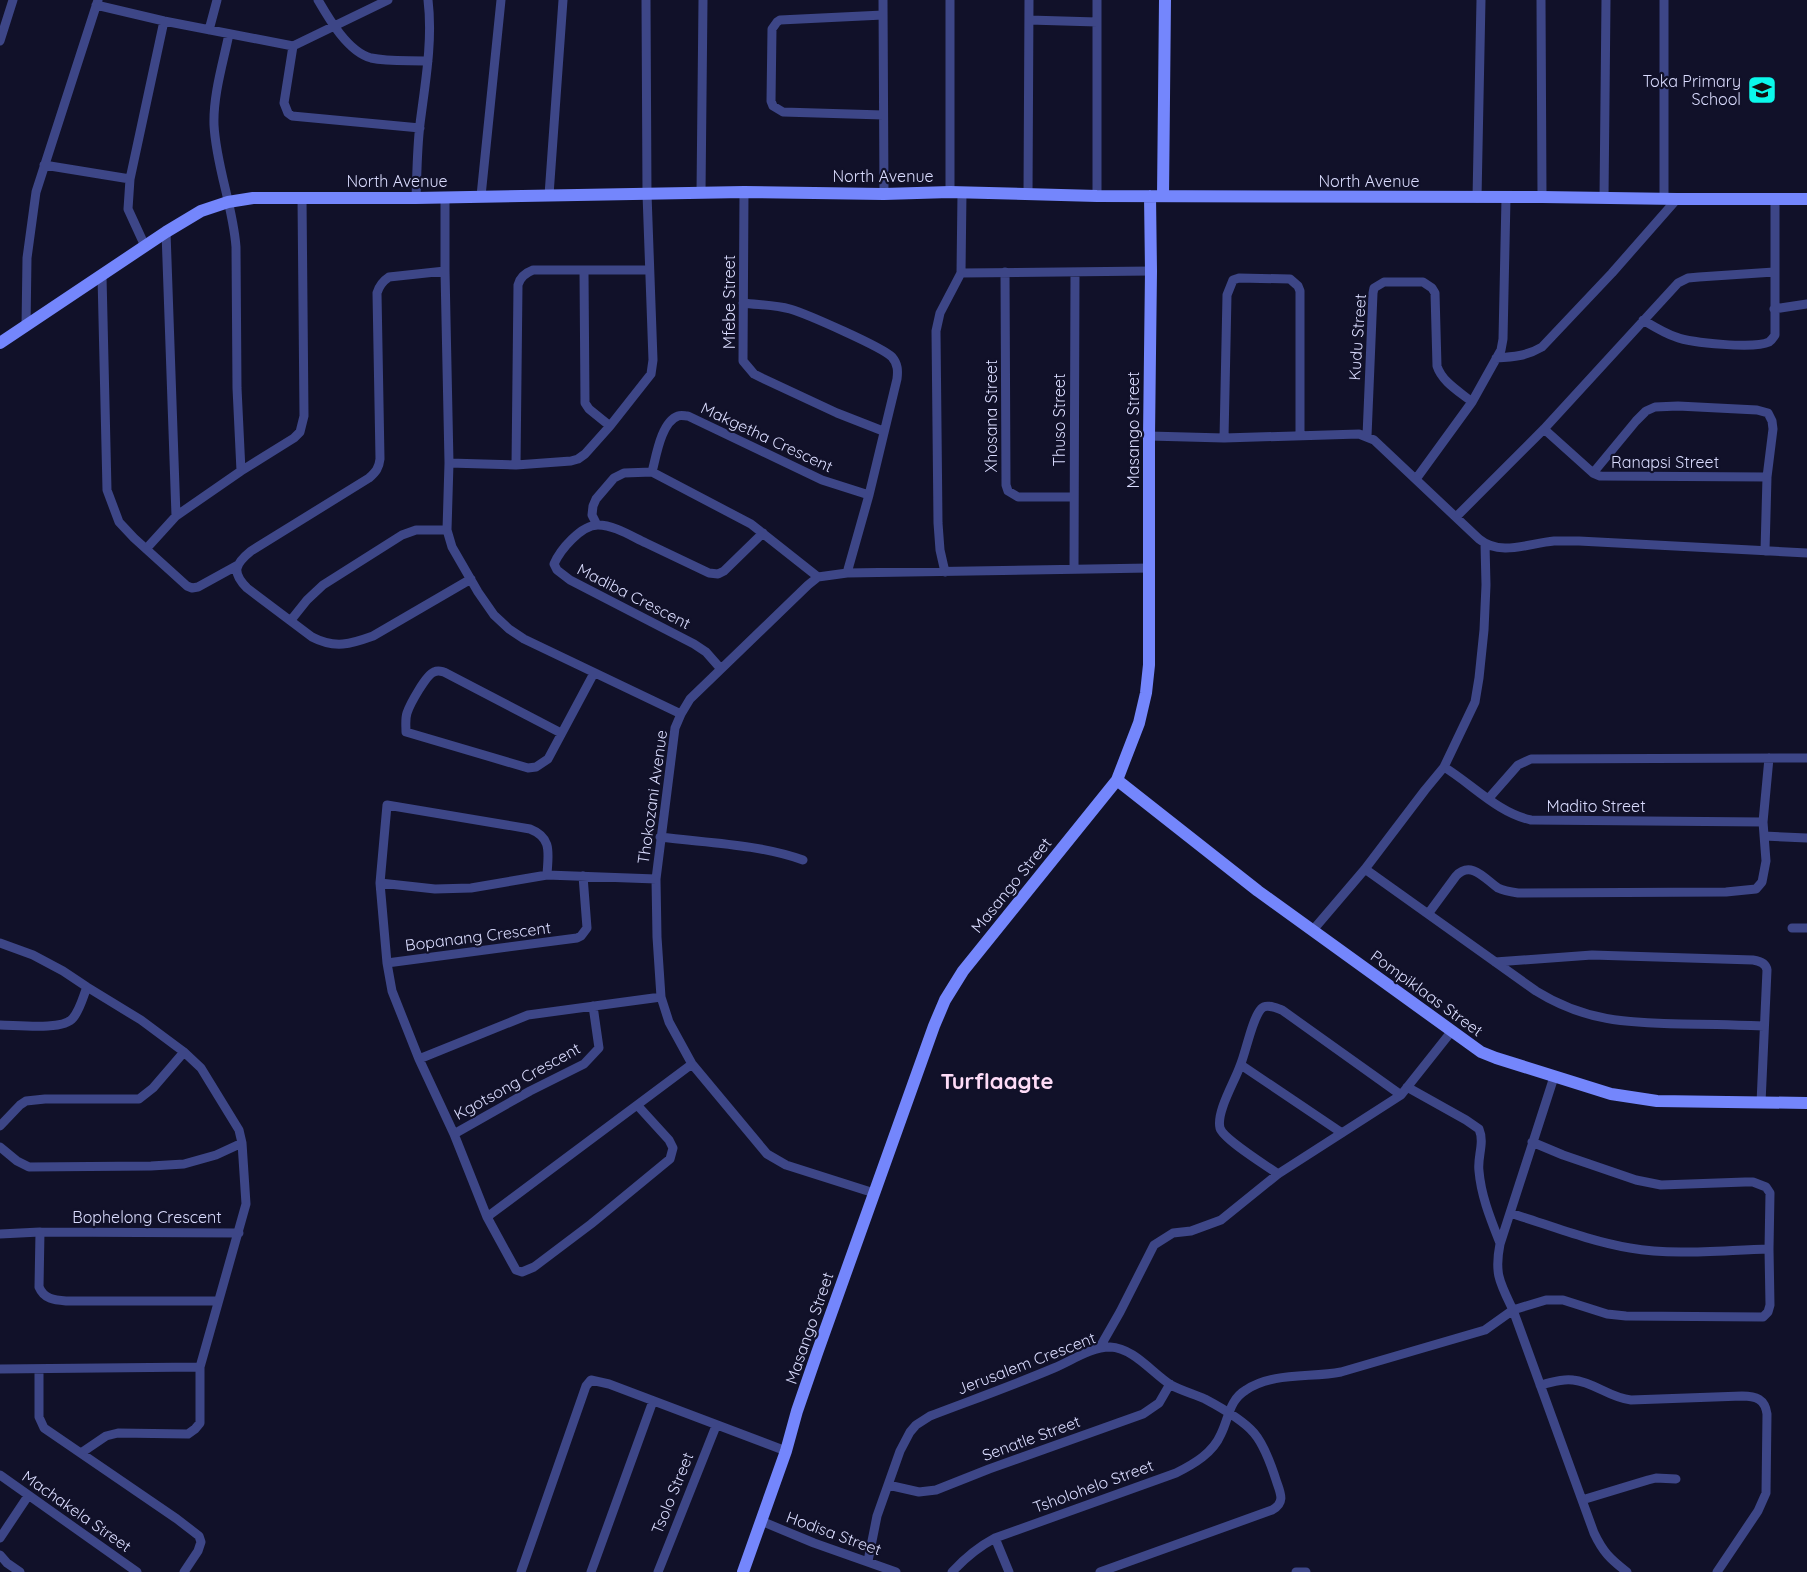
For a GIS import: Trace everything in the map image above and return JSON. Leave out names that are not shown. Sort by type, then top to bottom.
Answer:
[{"type":"street","points":[[0,42],[14,0]]},
{"type":"street","points":[[209,30],[217,0]]},
{"type":"street","points":[[318,0],[334,27],[361,53],[369,57],[428,61]]},
{"type":"street","points":[[26,327],[27,258],[36,192],[97,3],[164,21],[293,46],[388,0]]},
{"type":"street","points":[[416,198],[420,128],[428,61],[430,11],[428,0]]},
{"type":"street","points":[[481,196],[501,0]]},
{"type":"street","points":[[549,195],[563,0]]},
{"type":"street","points":[[449,463],[516,465],[578,459],[610,426],[651,374],[653,368],[647,194],[646,0]]},
{"type":"street","points":[[700,193],[703,0]]},
{"type":"street","points":[[883,0],[884,194]]},
{"type":"street","points":[[945,572],[940,550],[938,523],[936,331],[940,313],[961,273],[950,0]]},
{"type":"street","points":[[1028,195],[1029,0]]},
{"type":"street","points":[[1097,0],[1097,196]]},
{"type":"street","points":[[1163,196],[1165,0]]},
{"type":"street","points":[[1478,198],[1481,0]]},
{"type":"street","points":[[1541,0],[1542,197]]},
{"type":"street","points":[[1604,198],[1606,0]]},
{"type":"street","points":[[1496,358],[1517,357],[1542,347],[1612,273],[1671,199],[1664,0]]},
{"type":"street","points":[[883,15],[777,22],[772,29],[771,101],[773,106],[783,112],[883,116]]},
{"type":"street","points":[[1029,20],[1096,22]]},
{"type":"street","points":[[145,246],[128,209],[130,179],[164,21]]},
{"type":"street","points":[[229,34],[214,124],[216,143],[235,228],[237,388],[241,471]]},
{"type":"street","points":[[293,46],[284,103],[292,116],[420,128]]},
{"type":"street","points":[[44,165],[130,179]]},
{"type":"street","name":"North Avenue","points":[[0,343],[201,211],[228,202],[253,198],[416,198],[744,192],[1807,199]]},
{"type":"street","name":"Mfebe Street","points":[[744,192],[743,361],[754,374],[837,413],[883,431]]},
{"type":"street","name":"Masango Street","points":[[743,1572],[786,1451],[797,1411],[945,1000],[963,971],[1117,780],[1140,723],[1149,665],[1150,196]]},
{"type":"street","points":[[146,549],[176,516],[294,438],[303,426],[302,197]]},
{"type":"street","points":[[445,197],[449,463],[447,530],[452,547],[494,615],[509,629],[524,639],[681,714]]},
{"type":"street","points":[[1416,479],[1472,402],[1501,350],[1506,198]]},
{"type":"street","points":[[1643,320],[1676,338],[1691,341],[1758,344],[1769,342],[1775,335],[1775,198]]},
{"type":"street","points":[[166,232],[176,516]]},
{"type":"street","points":[[516,465],[519,280],[533,270],[649,270]]},
{"type":"street","points":[[445,271],[389,277],[379,287],[377,293],[380,459],[375,473],[251,551],[242,558],[236,573],[247,588],[312,637],[332,645],[373,636],[471,579]]},
{"type":"street","points":[[584,271],[585,403],[610,426]]},
{"type":"street","points":[[961,273],[1151,271]]},
{"type":"street","name":"Xhosana Street","points":[[1005,272],[1006,485],[1008,491],[1018,497],[1074,497]]},
{"type":"street","name":"Thuso Street","points":[[1074,569],[1075,272]]},
{"type":"street","points":[[1456,517],[1544,429],[1678,283],[1688,278],[1774,272]]},
{"type":"street","points":[[102,276],[107,490],[119,522],[146,549],[192,588],[205,585],[238,565]]},
{"type":"street","points":[[1224,438],[1227,295],[1233,280],[1239,278],[1290,279],[1300,291],[1300,436]]},
{"type":"street","name":"Kudu Street","points":[[1367,436],[1373,293],[1374,288],[1384,282],[1423,282],[1432,288],[1435,293],[1439,373],[1472,402]]},
{"type":"street","points":[[743,303],[791,310],[884,351],[896,363],[898,370],[869,495],[847,573]]},
{"type":"street","points":[[1774,309],[1807,304]]},
{"type":"street","points":[[1593,473],[1646,411],[1655,407],[1678,405],[1757,410],[1768,413],[1773,429],[1767,477],[1765,551]]},
{"type":"street","name":"Makgetha Crescent","points":[[652,472],[662,436],[670,422],[678,416],[688,416],[822,480],[869,495]]},
{"type":"street","name":"Ranapsi Street","points":[[1544,429],[1593,473],[1606,477],[1767,477]]},
{"type":"street","points":[[1149,436],[1224,438],[1359,434],[1367,436],[1485,544],[1499,549],[1555,541],[1579,541],[1807,553]]},
{"type":"street","points":[[763,532],[724,571],[709,573],[620,531],[597,525],[592,514],[593,506],[596,499],[614,478],[624,473],[652,472],[733,513],[763,532],[818,577],[847,573],[1150,568]]},
{"type":"street","name":"Madiba Crescent","points":[[597,525],[585,528],[575,536],[556,559],[554,564],[557,570],[570,580],[694,644],[706,652],[721,669]]},
{"type":"street","points":[[291,620],[323,585],[402,535],[416,530],[447,530]]},
{"type":"street","points":[[1313,930],[1365,869],[1444,767],[1475,702],[1484,630],[1485,544]]},
{"type":"street","name":"Thokozani Avenue","points":[[818,577],[690,699],[675,728],[656,879],[661,997],[673,1031],[692,1064],[767,1154],[786,1165],[874,1193]]},
{"type":"street","points":[[561,733],[444,672],[438,671],[428,677],[410,705],[406,720],[406,732],[528,768],[536,767],[548,759],[594,673]]},
{"type":"street","points":[[1428,914],[1461,870],[1466,869],[1476,872],[1502,890],[1518,892],[1726,892],[1756,889],[1762,882],[1765,872],[1763,822],[1769,758]]},
{"type":"street","points":[[1489,798],[1518,765],[1531,759],[1807,758]]},
{"type":"street","name":"Madito Street","points":[[1444,767],[1519,818],[1531,820],[1763,822]]},
{"type":"street","name":"Pompiklaas Street","points":[[1117,780],[1258,891],[1480,1052],[1554,1077],[1634,1099],[1807,1103]]},
{"type":"street","name":"Bopanang Crescent","points":[[547,875],[548,846],[539,832],[387,805],[380,883],[387,963],[577,938],[586,928],[583,876]]},
{"type":"street","points":[[1764,836],[1807,838]]},
{"type":"street","points":[[660,837],[745,847],[786,854],[803,860]]},
{"type":"street","points":[[1365,869],[1536,991],[1557,1003],[1601,1018],[1636,1023],[1764,1026]]},
{"type":"street","points":[[380,883],[435,889],[471,888],[547,875],[656,879]]},
{"type":"street","points":[[1792,928],[1807,928]]},
{"type":"street","name":"Bophelong Crescent","points":[[0,943],[33,955],[63,971],[141,1020],[184,1052],[201,1068],[236,1123],[242,1143],[246,1204],[239,1233],[40,1232],[0,1234]]},
{"type":"street","points":[[1495,962],[1592,955],[1757,960],[1764,964],[1767,970],[1761,1103]]},
{"type":"street","name":"Kgotsong Crescent","points":[[387,963],[392,991],[419,1059],[454,1134],[590,1059],[599,1048],[593,1006]]},
{"type":"street","points":[[0,1025],[57,1026],[68,1022],[74,1017],[87,987]]},
{"type":"street","points":[[419,1059],[528,1015],[661,997]]},
{"type":"street","points":[[1278,1174],[1233,1142],[1220,1128],[1222,1110],[1260,1010],[1264,1006],[1282,1010],[1404,1091],[1466,1120],[1479,1130],[1481,1149],[1478,1168],[1482,1194],[1500,1244]]},
{"type":"street","points":[[1100,1347],[1154,1245],[1173,1233],[1201,1228],[1221,1220],[1278,1174],[1404,1091],[1451,1032]]},
{"type":"street","points":[[0,1126],[26,1101],[139,1099],[153,1088],[184,1052]]},
{"type":"street","points":[[487,1217],[692,1064]]},
{"type":"street","points":[[1241,1065],[1342,1133]]},
{"type":"street","points":[[1554,1077],[1500,1244],[1497,1270],[1600,1547],[1627,1572]]},
{"type":"street","points":[[454,1134],[487,1217],[516,1269],[522,1272],[534,1267],[591,1224],[670,1158],[674,1148],[638,1106]]},
{"type":"street","points":[[1513,1310],[1553,1299],[1607,1314],[1626,1316],[1763,1317],[1770,1305],[1770,1193],[1766,1187],[1761,1184],[1744,1182],[1660,1185],[1636,1180],[1532,1142]]},
{"type":"street","points":[[0,1147],[17,1161],[29,1167],[151,1166],[184,1164],[216,1155],[242,1143]]},
{"type":"street","points":[[1510,1213],[1610,1244],[1632,1248],[1672,1252],[1769,1248]]},
{"type":"street","points":[[40,1232],[39,1287],[47,1298],[66,1301],[217,1301]]},
{"type":"street","points":[[81,1454],[106,1436],[117,1433],[188,1434],[200,1423],[200,1367],[217,1301],[239,1233]]},
{"type":"street","name":"Tsholohelo Street","points":[[952,1572],[978,1548],[995,1538],[1186,1468],[1205,1455],[1216,1442],[1237,1397],[1260,1382],[1284,1377],[1322,1376],[1341,1372],[1472,1335],[1485,1330],[1513,1310]]},
{"type":"street","name":"Jerusalem Crescent","points":[[868,1561],[877,1516],[900,1451],[910,1432],[920,1422],[1100,1347],[1112,1347],[1138,1359],[1170,1384],[1228,1413],[1253,1432],[1260,1442],[1281,1501],[1277,1507],[1100,1572]]},
{"type":"street","points":[[0,1369],[200,1367]]},
{"type":"street","points":[[39,1369],[40,1422],[44,1428],[200,1536],[198,1551],[184,1572]]},
{"type":"street","points":[[1540,1385],[1565,1379],[1575,1380],[1621,1399],[1747,1396],[1757,1398],[1764,1403],[1767,1414],[1766,1493],[1758,1511],[1717,1572]]},
{"type":"street","points":[[521,1572],[588,1382],[591,1380],[786,1451]]},
{"type":"street","name":"Senatle Street","points":[[888,1485],[919,1492],[936,1490],[1143,1414],[1159,1403],[1170,1384]]},
{"type":"street","points":[[591,1572],[653,1401]]},
{"type":"street","name":"Tsolo Street","points":[[658,1572],[716,1426]]},
{"type":"street","name":"Machakela Street","points":[[0,1474],[137,1572]]},
{"type":"street","points":[[1582,1500],[1648,1480],[1676,1479]]},
{"type":"street","points":[[0,1538],[28,1496]]},
{"type":"street","name":"Hodisa Street","points":[[761,1521],[814,1543],[896,1572]]},
{"type":"street","points":[[995,1538],[1009,1572]]},
{"type":"street","points":[[0,1555],[20,1572]]},
{"type":"street","points":[[1296,1572],[1306,1572]]},
{"type":"place","name":"Toka Primary School","points":[[1762,90]]},
{"type":"district","name":"Turflaagte","points":[[997,1081]]}]
